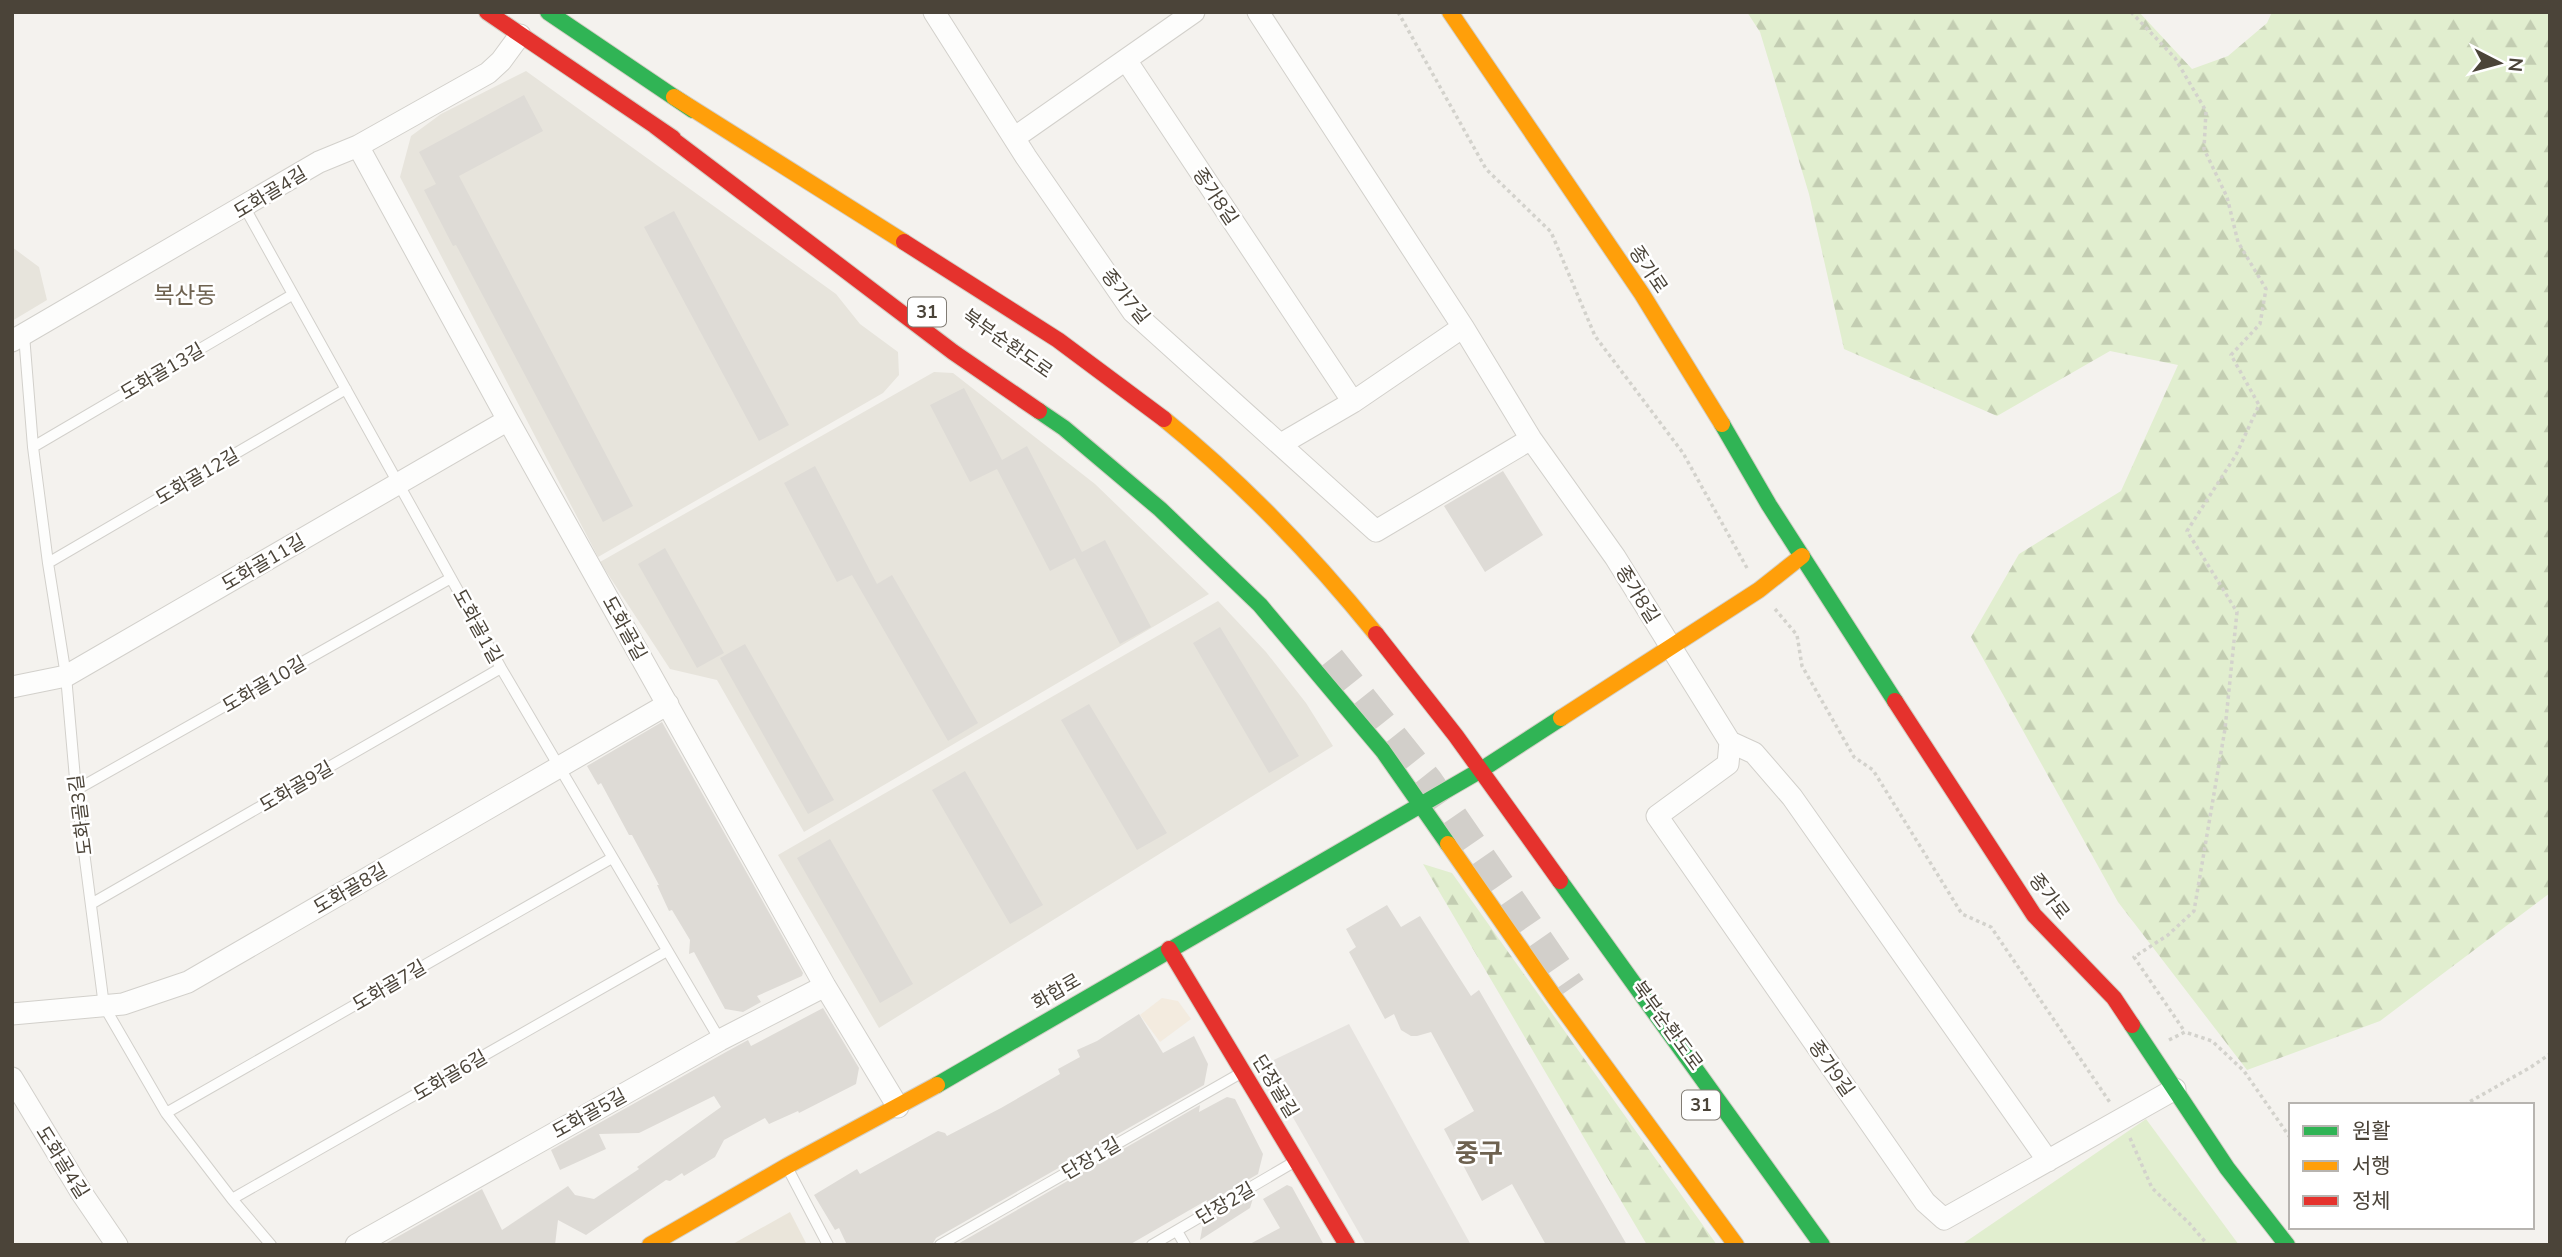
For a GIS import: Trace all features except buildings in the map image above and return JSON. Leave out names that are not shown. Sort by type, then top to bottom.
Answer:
[{"type":"main road","name":"31","points":[[486,12],[928,313]]},
{"type":"main road","name":"북부순환도로","points":[[548,12],[1091,380],[1194,464],[1258,527]]},
{"type":"main road","name":"종가로","points":[[1450,12],[1642,294],[1769,505],[2034,915],[2114,998],[2227,1168],[2287,1245]]},
{"type":"main road","points":[[674,97],[1000,300],[1144,402],[1205,453],[1314,562],[1371,626],[1481,770],[1651,1011],[1822,1245]]},
{"type":"main road","points":[[655,126],[953,352],[1065,428],[1160,509],[1260,604],[1374,741],[1555,998],[1742,1240]]},
{"type":"main road","points":[[1129,461],[1197,522]]},
{"type":"main road","points":[[1277,545],[1359,636]]},
{"type":"main road","points":[[1481,770],[1759,590],[1802,556]]},
{"type":"main road","points":[[1253,575],[1287,612]]},
{"type":"main road","name":"화합로","points":[[650,1245],[787,1166],[898,1107],[1481,770]]},
{"type":"main road","name":"단장골길","points":[[1169,950],[1347,1245]]},
{"type":"main road","name":"31","points":[[1665,1121],[1742,1240]]},
{"type":"main road","points":[[1765,1194],[1802,1245]]},
{"type":"street","name":"종가7길","points":[[934,12],[1014,138],[1133,312],[1376,531],[1531,439]]},
{"type":"street","points":[[1014,138],[1194,12]]},
{"type":"street","name":"종가8길","points":[[1258,12],[1464,327],[1531,439],[1615,557],[1730,742]]},
{"type":"street","name":"도화골4길","points":[[18,338],[245,208],[319,162],[358,146],[488,73],[501,61],[520,35]]},
{"type":"street","name":"종가8길","points":[[1126,60],[1353,402]]},
{"type":"street","name":"도화골길","points":[[358,146],[508,421],[825,986],[898,1107]]},
{"type":"street","points":[[1281,444],[1353,402],[1464,327]]},
{"type":"street","name":"도화골11길","points":[[12,687],[66,676],[508,421]]},
{"type":"street","name":"도화골8길","points":[[12,1014],[123,1004],[188,982],[668,704]]},
{"type":"street","points":[[1730,742],[1754,753],[1792,797],[2048,1161]]},
{"type":"street","name":"종가9길","points":[[1730,742],[1728,764],[1657,816],[1925,1202],[1944,1219],[2175,1089]]},
{"type":"street","name":"도화골5길","points":[[356,1245],[720,1040],[825,986]]},
{"type":"street","name":"도화골4길","points":[[12,1078],[81,1192],[117,1245]]},
{"type":"lane","name":"도화골1길","points":[[245,208],[559,768],[720,1040]]},
{"type":"lane","name":"도화골13길","points":[[33,447],[292,295]]},
{"type":"lane","name":"도화골3길","points":[[18,338],[66,676],[76,790],[104,1006],[166,1112],[232,1199],[271,1245]]},
{"type":"lane","name":"도화골12길","points":[[48,563],[346,389]]},
{"type":"lane","name":"도화골10길","points":[[76,790],[451,578]]},
{"type":"lane","name":"도화골9길","points":[[91,904],[502,668]]},
{"type":"lane","name":"도화골7길","points":[[166,1112],[612,858]]},
{"type":"lane","name":"도화골6길","points":[[232,1199],[667,951]]},
{"type":"lane","name":"단장1길","points":[[940,1245],[1243,1072]]},
{"type":"lane","name":"단장2길","points":[[1152,1245],[1297,1161]]},
{"type":"lane","points":[[787,1166],[828,1245]]},
{"type":"lane","points":[[1177,1231],[1185,1245]]},
{"type":"path","points":[[1398,12],[1486,169],[1551,232],[1595,336],[1684,453],[1759,590],[1797,635],[1802,666],[1854,757],[1872,770],[1962,914],[1992,927],[2122,1119],[2152,1188],[2208,1245]]},
{"type":"path","points":[[2131,12],[2175,58],[2206,111],[2204,149],[2227,197],[2238,242],[2266,289],[2260,324],[2231,355],[2259,405],[2236,455],[2187,531],[2237,612],[2225,729],[2194,911],[2168,935],[2134,957],[2185,1032],[2212,1041],[2244,1071],[2289,1136]]},
{"type":"path","points":[[2148,1050],[2185,1032]]},
{"type":"path","points":[[2468,1103],[2550,1054]]},
{"type":"shaded area","points":[[526,71],[836,294],[860,324],[898,352],[899,375],[883,393],[598,557],[400,177],[411,136],[441,114]]},
{"type":"shaded area","points":[[12,247],[39,267],[47,300],[12,321]]},
{"type":"shaded area","points":[[934,372],[953,373],[1095,484],[1209,594],[804,832],[717,680],[670,669],[600,562]]},
{"type":"shaded area","points":[[1218,601],[1266,652],[1306,703],[1333,746],[879,1028],[778,855]]},
{"type":"shaded area","points":[[1162,998],[1178,1001],[1191,1019],[1160,1042],[1140,1015]]},
{"type":"shaded area","points":[[1349,1024],[1471,1245],[1366,1245],[1263,1065]]},
{"type":"shaded area","points":[[790,1212],[807,1245],[731,1245]]},
{"type":"green space","points":[[1747,12],[2139,12],[2192,69],[2228,56],[2267,23],[2272,12],[2550,12],[2550,893],[2380,1021],[2247,1070],[2118,902],[1971,637],[2019,554],[2121,491],[2178,365],[2110,351],[1997,416],[1844,349],[1809,194],[1760,32]]},
{"type":"green space","points":[[1423,864],[1452,873],[1717,1245],[1647,1245]]},
{"type":"green space","points":[[2146,1119],[2239,1245],[1961,1245]]},
{"type":"tunnel","points":[[1329,660],[1426,781],[1570,989]]},
{"type":"traffic: fast","points":[[548,12],[693,110]]},
{"type":"traffic: fast","points":[[1039,411],[1064,428],[1160,509],[1260,605],[1383,751],[1448,844]]},
{"type":"traffic: fast","points":[[1722,424],[1769,505],[1895,701]]},
{"type":"traffic: fast","points":[[937,1085],[1481,770],[1561,718]]},
{"type":"traffic: fast","points":[[1560,881],[1822,1245]]},
{"type":"traffic: fast","points":[[2132,1025],[2227,1168],[2287,1245]]},
{"type":"traffic: slow","points":[[1450,12],[1642,294],[1722,424]]},
{"type":"traffic: slow","points":[[674,97],[904,242]]},
{"type":"traffic: slow","points":[[1164,419],[1221,468],[1276,521],[1376,634]]},
{"type":"traffic: slow","points":[[1561,718],[1759,590],[1802,556]]},
{"type":"traffic: slow","points":[[1448,844],[1555,998],[1736,1245]]},
{"type":"traffic: slow","points":[[650,1245],[787,1166],[937,1085]]},
{"type":"traffic: jam","points":[[487,12],[673,138]]},
{"type":"traffic: jam","points":[[655,126],[953,352],[1039,411]]},
{"type":"traffic: jam","points":[[904,242],[1058,340],[1164,419]]},
{"type":"traffic: jam","points":[[1376,634],[1456,736],[1560,881]]},
{"type":"traffic: jam","points":[[1895,701],[2034,915],[2114,998],[2132,1025]]},
{"type":"traffic: jam","points":[[1169,949],[1347,1245]]},
{"type":"district","name":"복산동","points":[[185,295]]},
{"type":"district","name":"중구","points":[[1479,1153]]}]
